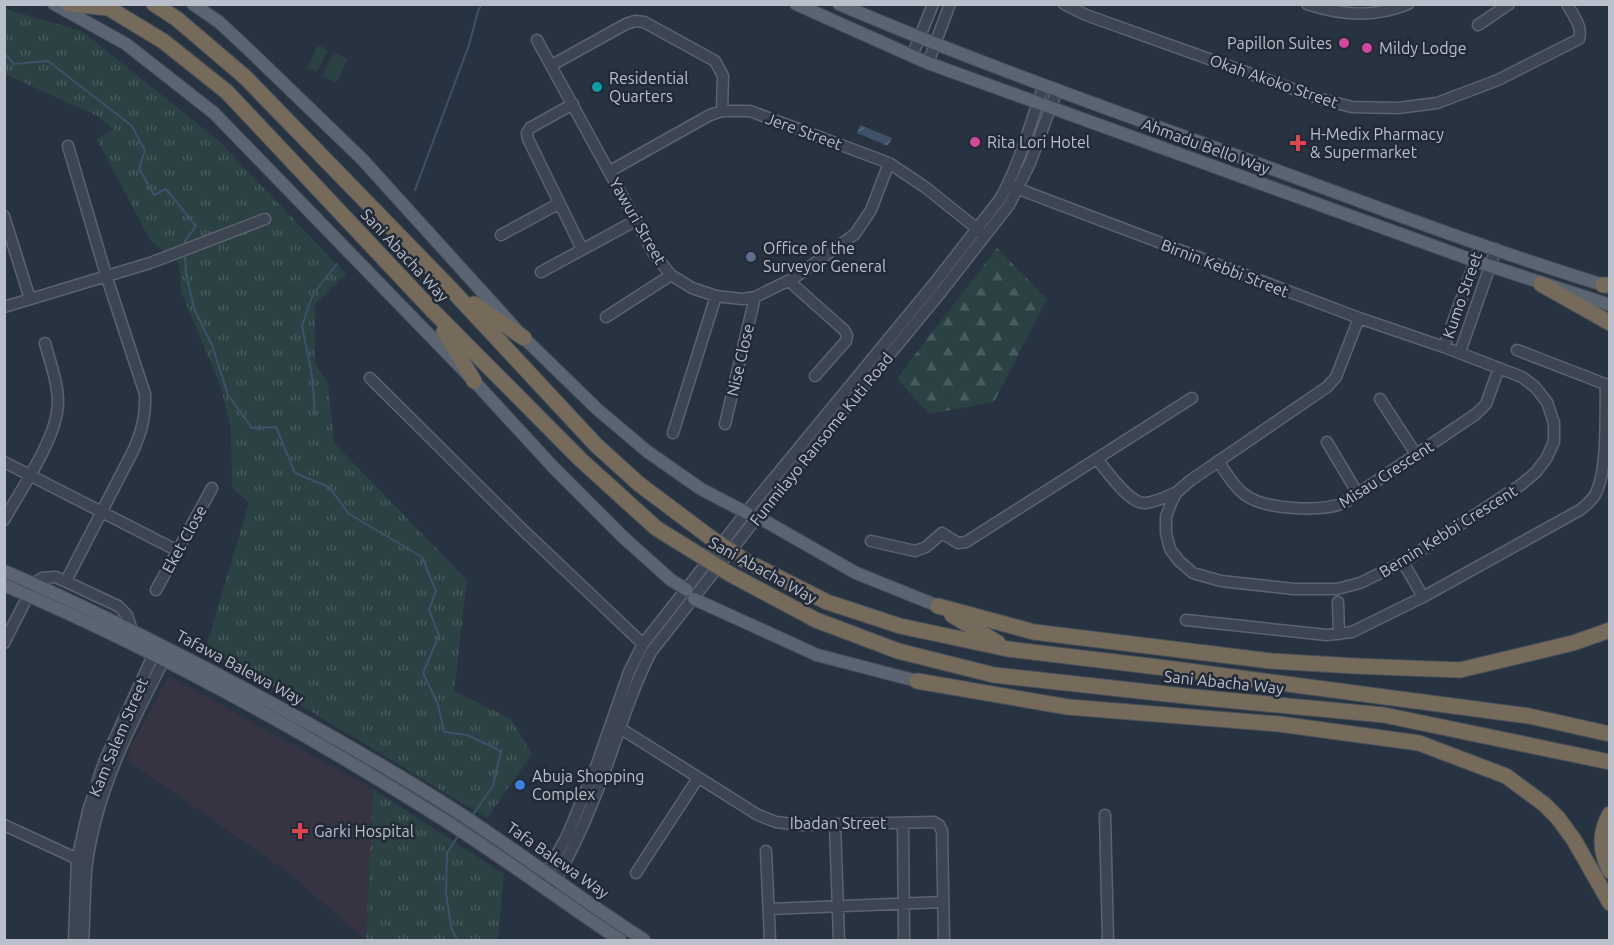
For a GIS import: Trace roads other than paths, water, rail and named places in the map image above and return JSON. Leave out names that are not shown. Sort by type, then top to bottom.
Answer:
[{"type":"highway","points":[[68,4],[105,6]]},
{"type":"highway","name":"Sani Abacha Way","points":[[154,4],[177,19],[245,77],[450,288],[596,445],[639,484],[744,560],[827,602],[900,626],[1008,649],[1529,716],[1610,735]]},
{"type":"highway","name":"Sani Abacha Way","points":[[105,6],[163,41],[227,92],[432,310],[624,501],[656,528],[693,551],[816,620],[898,651],[994,675],[1194,698],[1384,715],[1610,762]]},
{"type":"highway","points":[[1541,284],[1610,323]]},
{"type":"highway","points":[[450,288],[524,338]]},
{"type":"highway","points":[[432,310],[474,381]]},
{"type":"highway","points":[[938,606],[1008,649]]},
{"type":"highway","points":[[938,606],[1034,632],[1271,661],[1460,670],[1573,643],[1610,630]]},
{"type":"highway","points":[[1166,668],[1271,661]]},
{"type":"highway","points":[[917,681],[994,675]]},
{"type":"highway","points":[[917,681],[1068,707],[1279,724],[1419,743],[1506,776],[1544,804],[1574,840],[1610,903]]},
{"type":"highway","points":[[1194,698],[1279,724]]},
{"type":"highway","points":[[1610,814],[1602,836],[1602,850],[1610,871]]},
{"type":"main road","points":[[54,4],[126,44],[214,113],[474,381],[554,468],[623,537],[690,595],[817,655],[917,681]]},
{"type":"main road","name":"Sani Abacha Way","points":[[193,4],[219,22],[362,159],[524,338],[597,409],[648,452],[701,489],[856,573],[938,606]]},
{"type":"main road","name":"Ahmadu Bello Way","points":[[796,4],[928,63],[1475,261],[1610,305]]},
{"type":"main road","name":"Ahmadu Bello Way","points":[[839,4],[934,45],[1480,244],[1607,286]]},
{"type":"main road","name":"Tafawa Balewa Way","points":[[4,571],[132,630],[162,652],[445,820]]},
{"type":"main road","name":"Tafawa Balewa Way","points":[[4,585],[162,652],[315,725],[452,808]]},
{"type":"main road","name":"Tafa Balewa Way","points":[[452,808],[644,940]]},
{"type":"main road","name":"Tafa Balewa Way","points":[[445,820],[620,940]]},
{"type":"street","points":[[912,56],[933,4]]},
{"type":"street","points":[[928,63],[950,4]]},
{"type":"street","name":"Okah Akoko Street","points":[[1064,4],[1086,15],[1312,96],[1352,107],[1398,108],[1445,101],[1498,80],[1580,39],[1581,33],[1567,4]]},
{"type":"street","points":[[1307,4],[1341,13],[1363,14],[1385,12],[1408,4]]},
{"type":"street","points":[[1478,25],[1509,4]]},
{"type":"street","points":[[552,66],[626,24],[634,21],[644,22],[715,61],[723,76],[722,111]]},
{"type":"street","name":"Yawuri Street","points":[[537,40],[654,254],[671,275],[692,288],[716,296],[742,299],[755,297],[789,281],[855,234],[871,210],[889,163]]},
{"type":"street","name":"Funmilayo Ransome Kuti Road","points":[[1013,187],[1044,85]]},
{"type":"street","name":"Funmilayo Ransome Kuti Road","points":[[616,726],[651,652],[690,595],[752,515],[982,233],[1013,187],[1057,90]]},
{"type":"street","points":[[573,104],[530,128],[527,133],[558,204],[582,249]]},
{"type":"street","name":"Jere Street","points":[[610,171],[710,115],[722,111],[750,111],[889,163],[925,187],[982,233]]},
{"type":"street","points":[[66,581],[103,512],[143,428],[146,410],[145,394],[106,275],[68,146]]},
{"type":"street","name":"Birnin Kebbi Street","points":[[1013,187],[1359,318],[1444,347]]},
{"type":"street","points":[[501,235],[558,204]]},
{"type":"street","points":[[4,216],[30,299]]},
{"type":"street","points":[[4,307],[150,263],[265,219]]},
{"type":"street","points":[[541,272],[635,221]]},
{"type":"street","name":"Kumo Street","points":[[1444,347],[1480,244]]},
{"type":"street","points":[[1460,352],[1496,249]]},
{"type":"street","points":[[606,317],[671,275]]},
{"type":"street","points":[[789,281],[847,335],[846,341],[814,376]]},
{"type":"street","points":[[673,433],[716,296]]},
{"type":"street","name":"Nise Close","points":[[725,424],[755,297]]},
{"type":"street","name":"Bernin Kebbi Crescent","points":[[1359,318],[1336,377],[1327,387],[1218,461],[1177,492],[1166,517],[1166,533],[1170,549],[1179,561],[1193,573],[1206,578],[1294,589],[1328,589],[1360,583],[1403,562],[1522,484],[1536,472],[1546,459],[1554,442],[1554,423],[1547,402],[1535,387],[1522,377],[1444,347]]},
{"type":"street","points":[[4,520],[56,420],[57,390],[45,343]]},
{"type":"street","points":[[1186,620],[1339,634],[1352,632],[1423,597],[1580,510],[1590,502],[1600,482],[1608,385],[1516,350]]},
{"type":"street","name":"Misau Crescent","points":[[1218,461],[1240,490],[1259,502],[1273,505],[1334,507],[1359,494],[1476,414],[1486,404],[1498,368]]},
{"type":"street","points":[[370,378],[513,520],[643,644]]},
{"type":"street","points":[[871,541],[915,551],[926,548],[942,533],[958,543],[966,542],[1192,398]]},
{"type":"street","points":[[1380,399],[1416,454]]},
{"type":"street","points":[[1327,442],[1359,494]]},
{"type":"street","points":[[1097,459],[1137,502],[1146,503],[1177,492]]},
{"type":"street","points":[[4,462],[178,551]]},
{"type":"street","name":"Eket Close","points":[[156,590],[212,488]]},
{"type":"street","points":[[1403,562],[1423,597]]},
{"type":"street","points":[[4,644],[34,584],[48,577],[66,581],[118,606],[128,615],[132,630]]},
{"type":"street","name":"Funmilayo Ransome Kuti Road","points":[[544,889],[595,797],[629,672],[643,644],[690,595]]},
{"type":"street","points":[[1338,602],[1339,634]]},
{"type":"street","name":"Kam Salem Street","points":[[74,940],[88,811],[104,762],[162,652]]},
{"type":"street","name":"Ibadan Street","points":[[616,726],[758,815],[776,822],[799,825],[934,822],[939,825],[942,831],[944,940]]},
{"type":"street","points":[[636,873],[698,778]]},
{"type":"street","points":[[1105,815],[1108,940]]},
{"type":"street","points":[[903,823],[904,940]]},
{"type":"street","points":[[835,824],[839,940]]},
{"type":"street","points":[[4,825],[82,862]]},
{"type":"street","points":[[766,851],[770,940]]},
{"type":"street","name":"Kam Salem Street","points":[[82,862],[83,940]]},
{"type":"street","points":[[769,909],[943,903]]},
{"type":"water","points":[[860,125],[892,138],[888,146],[857,133]]},
{"type":"waterway","points":[[415,190],[482,4]]},
{"type":"waterway","points":[[4,53],[14,64],[48,61],[132,126],[145,151],[139,168],[154,195],[166,189],[196,226],[185,241],[185,247]]},
{"type":"waterway","points":[[185,252],[186,275],[195,311],[212,345],[228,395],[252,428],[276,427],[295,473],[329,487],[349,514],[422,557],[436,591],[429,610],[439,635],[423,673],[438,704],[444,732],[467,735],[501,751],[493,786],[472,816]]},
{"type":"waterway","points":[[315,414],[312,376],[302,326],[313,294],[337,264]]},
{"type":"waterway","points":[[457,940],[451,927],[446,893],[447,853],[458,836]]},
{"type":"place","name":"Papillon Suites","points":[[1344,43]]},
{"type":"place","name":"Mildy Lodge","points":[[1367,48]]},
{"type":"place","name":"Residential Quarters","points":[[597,87]]},
{"type":"place","name":"Rita Lori Hotel","points":[[975,142]]},
{"type":"place","name":"H-Medix Pharmacy & Supermarket","points":[[1298,143]]},
{"type":"place","name":"Office of the Surveyor General","points":[[751,257]]},
{"type":"place","name":"Abuja Shopping Complex","points":[[520,785]]},
{"type":"place","name":"Garki Hospital","points":[[300,831]]}]
